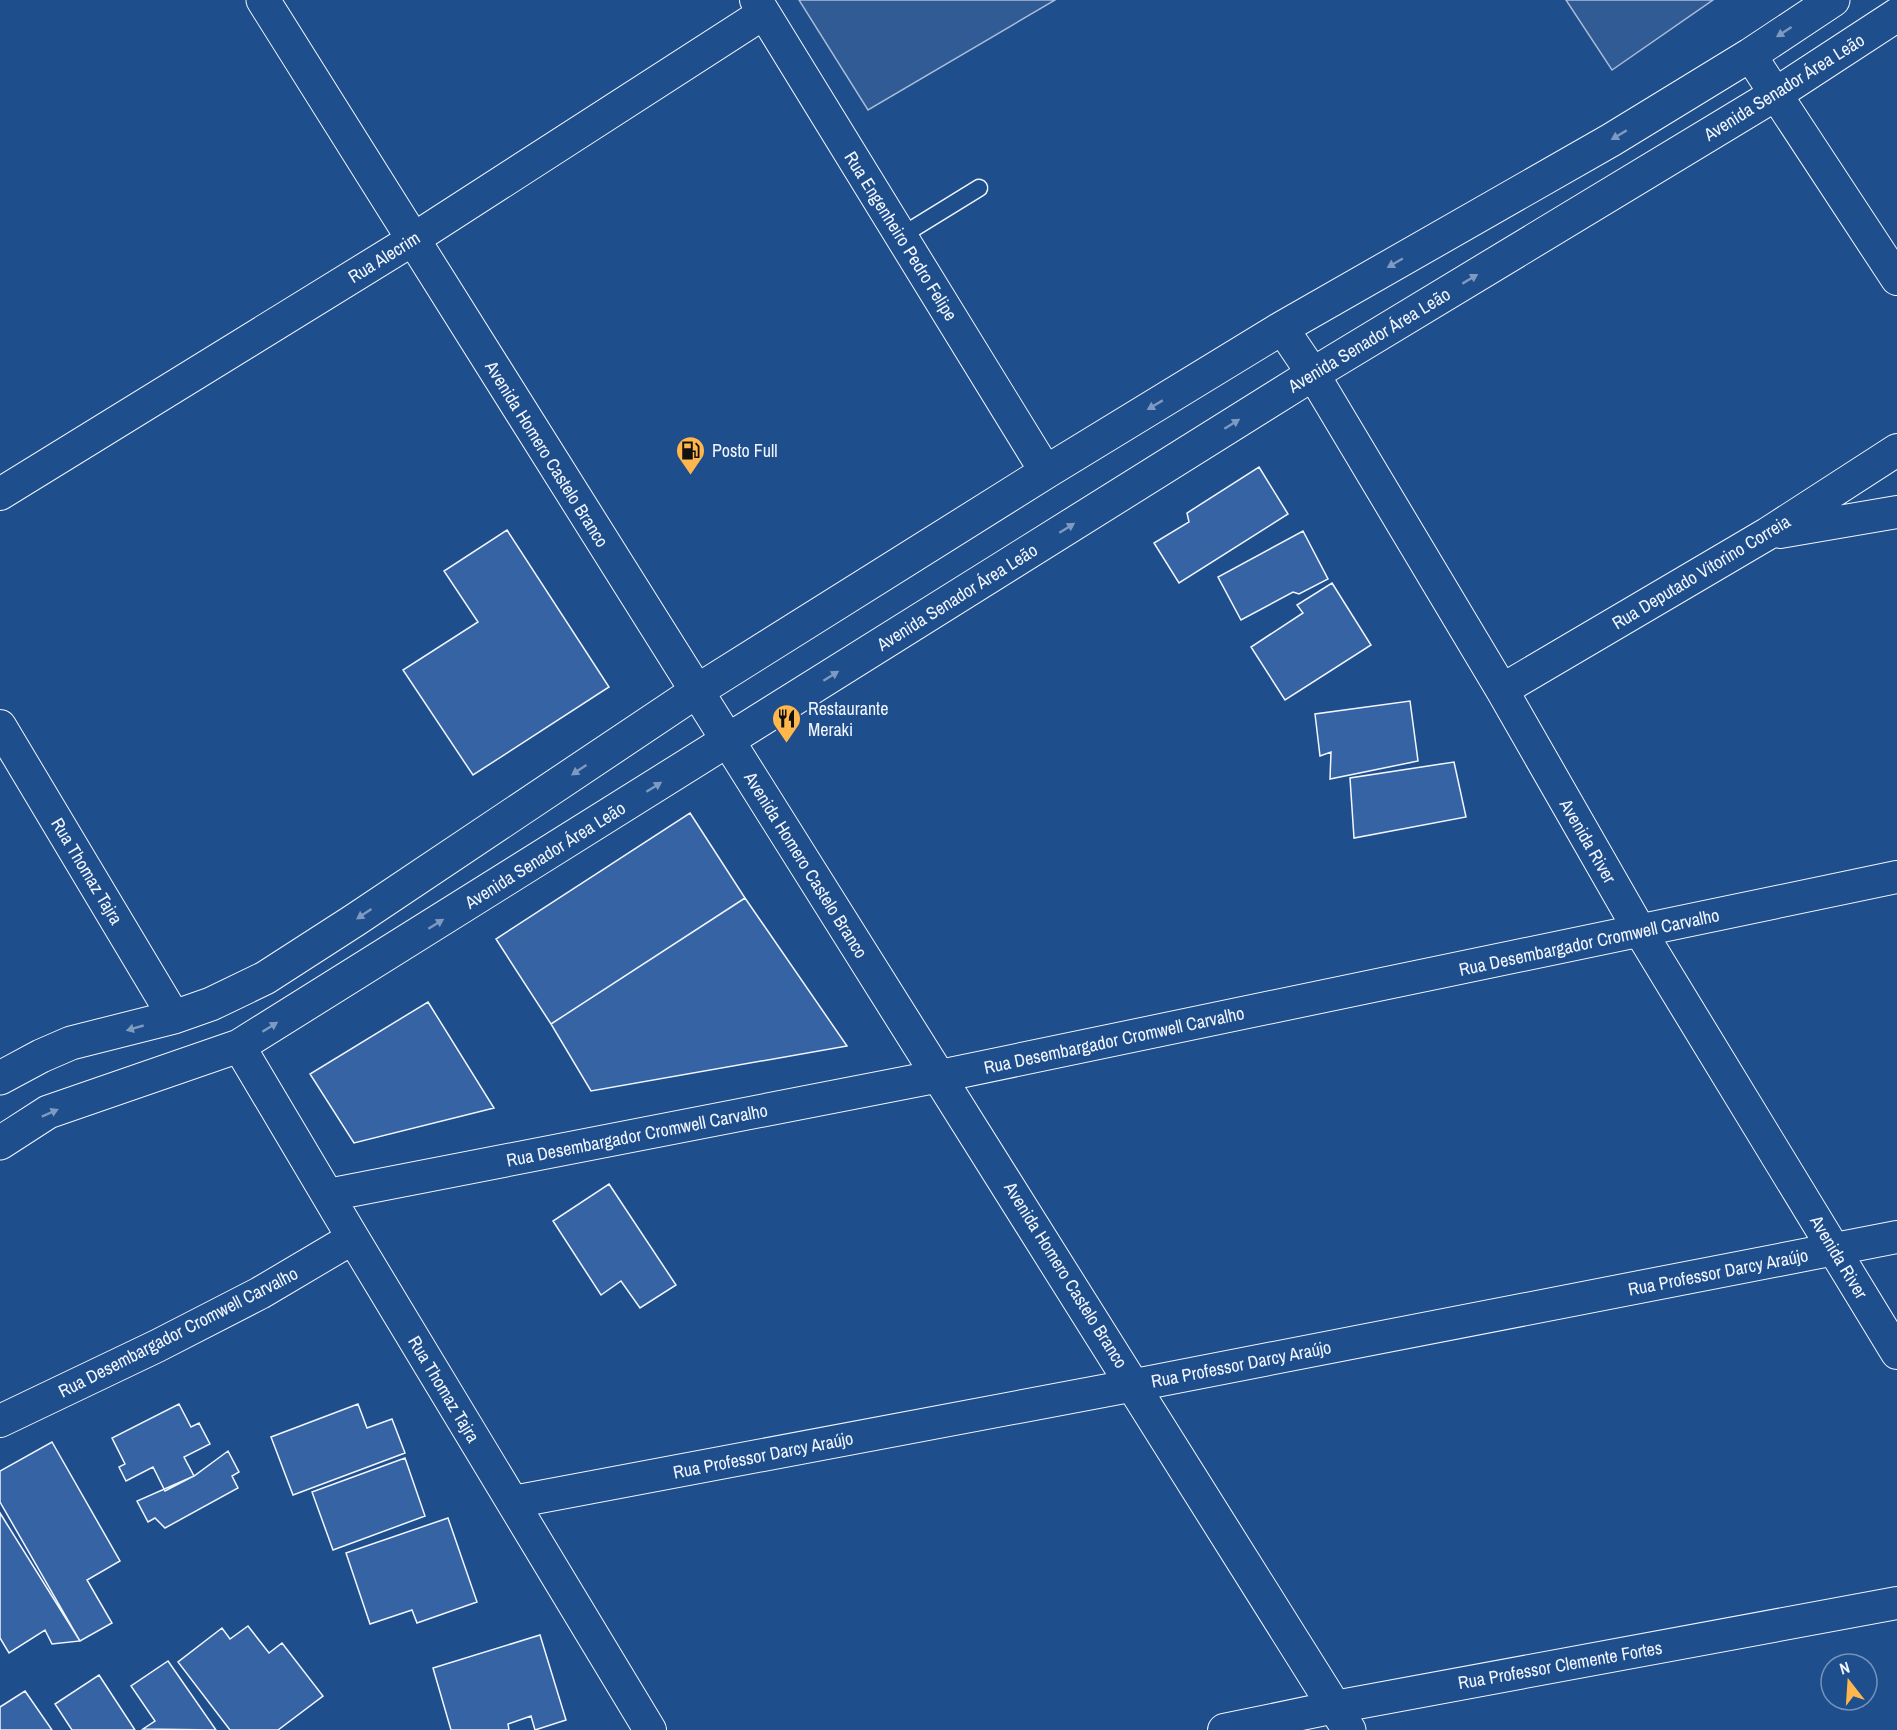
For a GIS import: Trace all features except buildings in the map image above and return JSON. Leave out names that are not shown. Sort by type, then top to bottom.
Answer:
[{"type":"street","name":"Avenida Homero Castelo Branco","points":[[263,0],[412,240],[1136,1385],[1342,1719]]},
{"type":"street","points":[[0,1078],[71,1043],[174,1017],[211,1004],[264,978],[355,920],[697,691],[1046,472],[1282,328],[1611,140],[1750,55],[1833,0]]},
{"type":"street","name":"Rua Alecrim","points":[[0,494],[412,240],[760,6]]},
{"type":"street","name":"Rua Engenheiro Pedro Felipe","points":[[760,6],[1046,472]]},
{"type":"street","name":"Avenida Senador Área Leão","points":[[0,1143],[48,1113],[239,1046],[1313,374],[1776,94],[1897,15]]},
{"type":"street","points":[[1750,55],[1897,279]]},
{"type":"street","name":"Avenida River","points":[[1282,328],[1313,374],[1502,690],[1640,932],[1897,1353]]},
{"type":"street","name":"Rua Deputado Vitorino Correia","points":[[1502,690],[1767,534],[1897,450]]},
{"type":"street","points":[[1767,534],[1897,512]]},
{"type":"street","name":"Rua Thomaz Tajra","points":[[0,726],[174,1017]]},
{"type":"street","name":"Rua Desembargador Cromwell Carvalho","points":[[328,1194],[940,1076],[1897,877]]},
{"type":"street","name":"Rua Thomaz Tajra","points":[[239,1046],[649,1730]]},
{"type":"street","name":"Rua Professor Darcy Araújo","points":[[513,1502],[1136,1385],[1897,1237]]},
{"type":"street","name":"Rua Desembargador Cromwell Carvalho","points":[[0,1421],[157,1346],[260,1293],[353,1238]]},
{"type":"street","name":"Rua Professor Clemente Fortes","points":[[1224,1730],[1342,1719],[1897,1603]]},
{"type":"lane","points":[[902,236],[979,188]]},
{"type":"shaded area","points":[[799,0],[1055,0],[868,110]]},
{"type":"shaded area","points":[[1566,0],[1713,0],[1612,70]]},
{"type":"place","name":"Posto Full","points":[[691,476]]},
{"type":"place","name":"Restaurante Meraki","points":[[787,744]]}]
